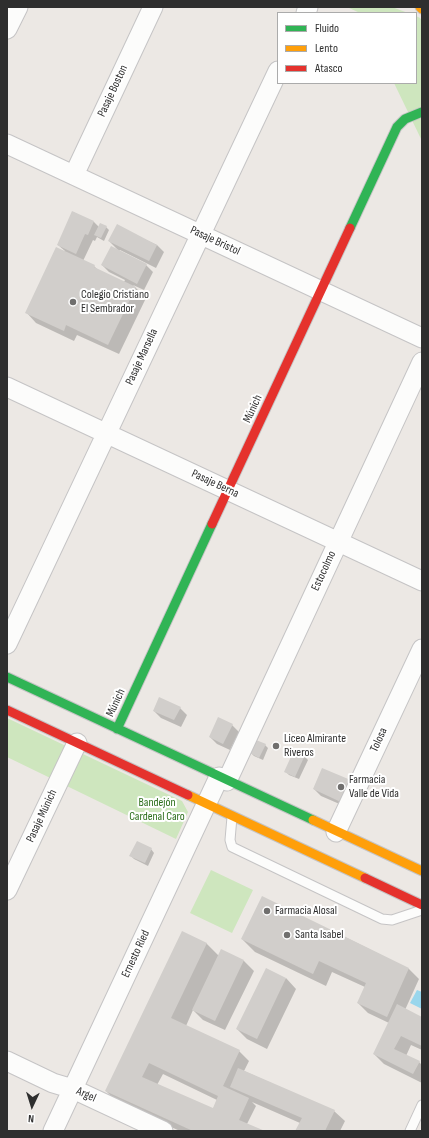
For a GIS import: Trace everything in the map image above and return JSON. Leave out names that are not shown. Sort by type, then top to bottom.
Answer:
[{"type":"main road","name":"Múnich","points":[[117,729],[397,127],[405,119],[422,112]]},
{"type":"main road","points":[[7,677],[422,871]]},
{"type":"main road","points":[[7,710],[422,905]]},
{"type":"street","points":[[7,29],[18,7]]},
{"type":"street","name":"Pasaje Boston","points":[[74,175],[153,7]]},
{"type":"street","name":"Pasaje Marsella","points":[[7,644],[277,73]]},
{"type":"street","name":"Pasaje Bristol","points":[[7,144],[422,338]]},
{"type":"street","name":"Estocolmo","points":[[223,779],[338,542],[422,362]]},
{"type":"street","name":"Pasaje Berna","points":[[7,387],[422,581]]},
{"type":"street","name":"Tolosa","points":[[336,832],[422,649]]},
{"type":"street","name":"Pasaje Múnich","points":[[7,890],[77,743]]},
{"type":"street","name":"Ernesto Ried","points":[[53,1131],[206,804],[223,779]]},
{"type":"street","name":"Argel","points":[[7,1062],[53,1083],[73,1089],[164,1131]]},
{"type":"lane","points":[[232,816],[230,840],[232,846],[382,919],[392,920],[422,910]]},
{"type":"lane","points":[[410,1131],[422,1105]]},
{"type":"green space","points":[[347,7],[392,7],[405,12],[358,12]]},
{"type":"green space","points":[[417,16],[422,21],[422,141],[394,84],[417,84]]},
{"type":"green space","name":"Bandejón Cardenal Caro","points":[[7,718],[182,801],[188,812],[176,839],[7,757]]},
{"type":"green space","points":[[211,870],[253,890],[232,933],[190,913]]},
{"type":"water","points":[[417,990],[422,992],[422,1009],[410,1003]]},
{"type":"building","points":[[72,211],[94,221],[88,235],[85,234],[76,254],[57,245]]},
{"type":"building","points":[[100,223],[107,226],[101,238],[94,235]]},
{"type":"building","points":[[117,224],[157,245],[149,261],[108,241]]},
{"type":"building","points":[[111,246],[147,264],[137,284],[101,265]]},
{"type":"building","points":[[56,247],[95,265],[94,267],[136,287],[108,345],[66,325],[64,331],[25,313]]},
{"type":"building","points":[[159,697],[181,707],[174,720],[153,711]]},
{"type":"building","points":[[218,717],[233,724],[223,744],[209,737]]},
{"type":"building","points":[[256,740],[266,744],[259,758],[250,753]]},
{"type":"building","points":[[294,750],[305,755],[295,777],[284,772]]},
{"type":"building","points":[[322,768],[353,781],[343,803],[313,789]]},
{"type":"building","points":[[137,841],[152,848],[145,863],[129,856]]},
{"type":"building","points":[[262,896],[409,968],[387,1017],[357,1003],[366,983],[319,961],[313,974],[241,939]]},
{"type":"building","points":[[182,931],[207,943],[171,1018],[240,1050],[223,1086],[249,1098],[239,1120],[265,1131],[193,1131],[105,1091]],"holes":[[[149,1063],[218,1096],[213,1108],[142,1077]]]},
{"type":"building","points":[[221,949],[244,960],[215,1021],[192,1010]]},
{"type":"building","points":[[266,968],[286,978],[257,1039],[236,1029]]},
{"type":"building","points":[[397,1004],[422,1017],[422,1046],[401,1036],[394,1049],[420,1061],[413,1074],[373,1054]]},
{"type":"building","points":[[238,1068],[335,1110],[325,1131],[295,1131],[302,1118],[230,1087]]},
{"type":"traffic: fast","points":[[350,228],[397,127],[405,119],[422,112]]},
{"type":"traffic: fast","points":[[117,729],[212,524]]},
{"type":"traffic: fast","points":[[7,677],[313,820]]},
{"type":"traffic: slow","points":[[188,795],[365,878]]},
{"type":"traffic: slow","points":[[313,820],[422,871]]},
{"type":"traffic: jam","points":[[212,524],[350,228]]},
{"type":"traffic: jam","points":[[7,710],[188,795]]},
{"type":"traffic: jam","points":[[365,878],[422,905]]},
{"type":"place","name":"Colegio Cristiano El Sembrador","points":[[73,302]]},
{"type":"place","name":"Liceo Almirante Riveros","points":[[276,746]]},
{"type":"place","name":"Farmacia Valle de Vida","points":[[341,787]]},
{"type":"place","name":"Farmacia Alosal","points":[[267,911]]},
{"type":"place","name":"Santa Isabel","points":[[287,935]]}]
